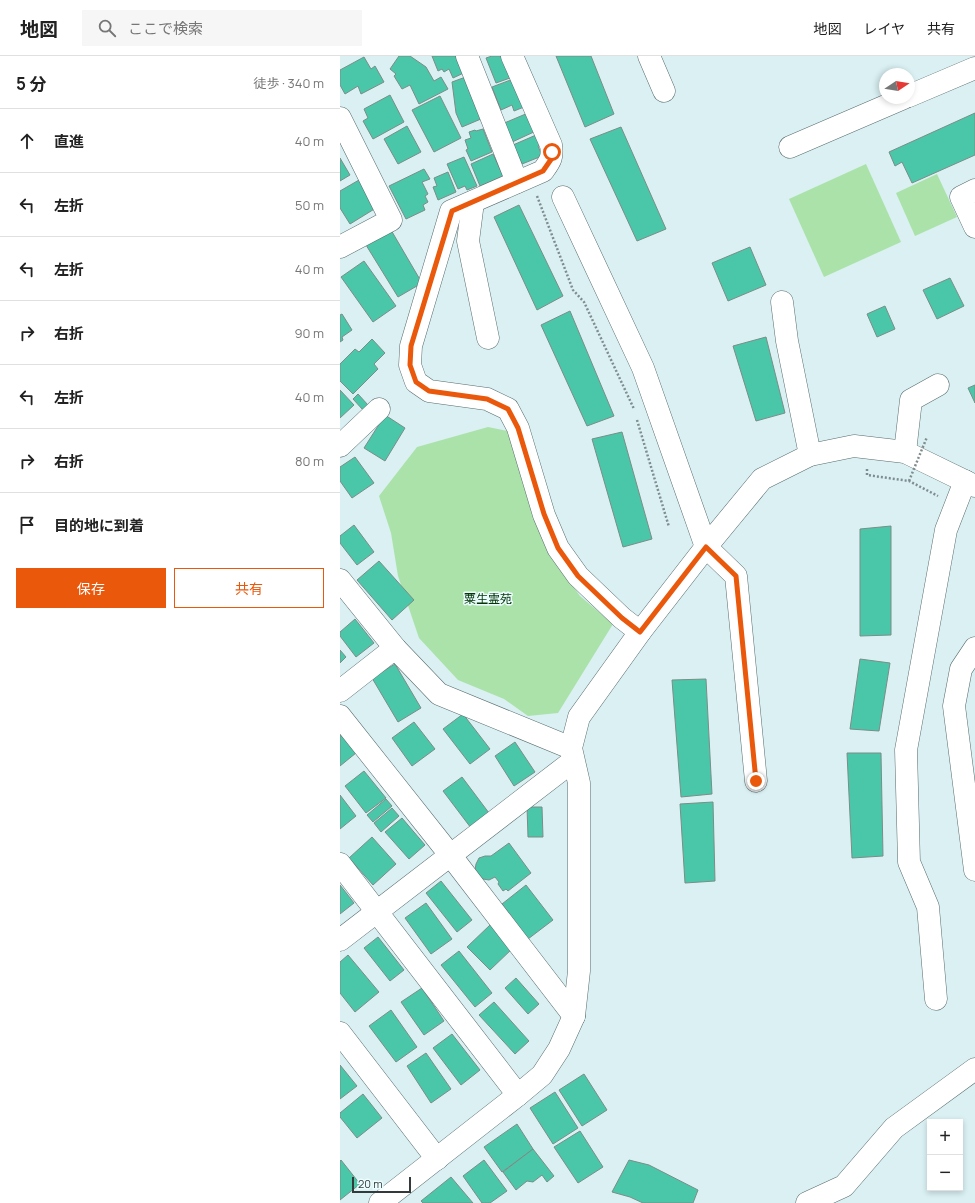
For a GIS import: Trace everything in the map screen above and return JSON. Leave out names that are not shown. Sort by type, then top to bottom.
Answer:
[{"type":"street","points":[[467,56],[523,180]]},
{"type":"street","points":[[512,56],[550,145],[552,158],[543,171],[452,211],[411,346],[410,365],[416,382],[429,391],[487,399],[508,409],[518,428],[544,514],[558,548],[578,576],[622,618],[640,632]]},
{"type":"street","points":[[649,56],[664,91]]},
{"type":"street","points":[[915,93],[975,68]]},
{"type":"street","points":[[790,146],[890,104]]},
{"type":"street","points":[[340,118],[391,220],[340,247]]},
{"type":"street","points":[[975,190],[961,197],[975,227]]},
{"type":"street","points":[[563,197],[643,368],[706,547],[736,576],[756,781]]},
{"type":"street","points":[[473,202],[468,242],[488,338]]},
{"type":"street","points":[[782,302],[787,341],[810,455]]},
{"type":"street","points":[[906,452],[911,400],[938,385]]},
{"type":"street","points":[[340,446],[379,409]]},
{"type":"street","points":[[380,1203],[542,1075],[560,1049],[574,1016],[579,971],[579,784],[572,754],[579,717],[640,632],[706,547],[762,479],[810,455],[854,446],[906,452],[970,484],[957,505],[946,530],[906,750],[910,862],[928,907],[936,999]]},
{"type":"street","points":[[340,580],[395,648],[439,694],[572,754]]},
{"type":"street","points":[[340,691],[395,648]]},
{"type":"street","points":[[975,648],[961,669],[954,706],[975,870]]},
{"type":"street","points":[[340,716],[451,856],[574,1016]]},
{"type":"street","points":[[340,940],[451,856],[572,754]]},
{"type":"street","points":[[340,864],[518,1095]]},
{"type":"street","points":[[340,1033],[437,1159]]},
{"type":"street","points":[[807,1203],[844,1186],[894,1128],[975,1069]]},
{"type":"path","points":[[523,180],[573,290],[584,302],[635,412]]},
{"type":"path","points":[[637,419],[669,527]]},
{"type":"path","points":[[909,481],[927,437]]},
{"type":"path","points":[[866,466],[867,475],[909,481],[957,505]]},
{"type":"green space","points":[[866,164],[901,242],[824,277],[789,199]]},
{"type":"green space","points":[[937,174],[957,217],[915,236],[896,193]]},
{"type":"green space","name":"粟生霊苑","points":[[488,427],[512,432],[552,557],[580,596],[613,624],[558,713],[528,716],[504,699],[458,680],[419,638],[398,576],[391,533],[379,496],[417,447]]},
{"type":"building","points":[[399,56],[410,56],[426,67],[434,81],[441,77],[448,89],[419,104],[410,85],[402,89],[394,76],[396,74],[390,69]]},
{"type":"building","points":[[432,56],[461,56],[468,71],[453,78],[449,69],[444,72],[442,69],[438,71]]},
{"type":"building","points":[[501,56],[510,78],[496,83],[486,58]]},
{"type":"building","points":[[556,56],[591,56],[614,114],[585,127]]},
{"type":"building","points":[[364,57],[371,69],[375,66],[384,82],[361,94],[358,86],[345,94],[340,85],[340,70]]},
{"type":"building","points":[[471,75],[488,116],[462,127],[456,113],[452,82]]},
{"type":"building","points":[[513,79],[524,107],[514,111],[512,105],[501,110],[492,87]]},
{"type":"building","points":[[390,95],[404,122],[373,139],[363,121],[368,118],[364,109]]},
{"type":"building","points":[[440,96],[461,138],[434,152],[412,110]]},
{"type":"building","points":[[528,113],[536,131],[510,143],[502,124]]},
{"type":"building","points":[[975,113],[975,155],[912,183],[902,162],[895,166],[889,152]]},
{"type":"building","points":[[407,126],[421,152],[398,164],[384,139]]},
{"type":"building","points":[[621,127],[666,229],[637,241],[590,139]]},
{"type":"building","points":[[483,129],[492,152],[471,161],[466,150],[468,149],[465,140],[471,138],[469,132]]},
{"type":"building","points":[[536,135],[542,156],[522,164],[513,145]]},
{"type":"building","points":[[493,154],[503,176],[480,186],[471,164]]},
{"type":"building","points":[[464,157],[477,186],[467,190],[465,186],[458,189],[447,164]]},
{"type":"building","points":[[340,158],[350,175],[340,181]]},
{"type":"building","points":[[424,169],[430,179],[422,182],[428,194],[425,196],[428,202],[423,205],[425,210],[406,219],[389,186]]},
{"type":"building","points":[[448,172],[456,192],[438,200],[433,187],[437,186],[434,178]]},
{"type":"building","points":[[359,180],[376,208],[350,224],[340,208],[340,191]]},
{"type":"building","points":[[519,205],[563,296],[537,310],[494,217]]},
{"type":"building","points":[[391,230],[422,283],[398,297],[366,245]]},
{"type":"building","points":[[750,247],[766,285],[728,301],[712,263]]},
{"type":"building","points":[[364,261],[396,306],[373,322],[341,277]]},
{"type":"building","points":[[950,278],[964,306],[937,319],[923,290]]},
{"type":"building","points":[[885,306],[895,329],[877,337],[867,314]]},
{"type":"building","points":[[570,311],[614,416],[587,426],[541,325]]},
{"type":"building","points":[[342,314],[352,330],[342,337],[343,340],[340,342],[340,315]]},
{"type":"building","points":[[766,337],[785,413],[756,421],[733,346]]},
{"type":"building","points":[[372,339],[385,353],[374,364],[378,369],[353,394],[340,381],[340,364],[355,349],[359,352]]},
{"type":"building","points":[[975,385],[975,403],[968,388]]},
{"type":"building","points":[[340,390],[354,405],[340,418]]},
{"type":"building","points":[[358,394],[368,405],[363,410],[353,399]]},
{"type":"building","points":[[385,415],[405,428],[385,461],[364,448]]},
{"type":"building","points":[[622,432],[652,539],[623,547],[592,439]]},
{"type":"building","points":[[355,457],[374,483],[352,498],[340,481],[340,467]]},
{"type":"building","points":[[354,525],[374,552],[357,565],[340,543],[340,536]]},
{"type":"building","points":[[891,526],[891,635],[860,636],[860,529]]},
{"type":"building","points":[[379,561],[414,600],[392,620],[357,580]]},
{"type":"building","points":[[355,619],[374,643],[356,657],[340,636],[340,632]]},
{"type":"building","points":[[340,650],[346,657],[340,663]]},
{"type":"building","points":[[860,659],[890,663],[879,731],[850,729]]},
{"type":"building","points":[[395,664],[421,708],[398,722],[372,678]]},
{"type":"building","points":[[706,679],[712,794],[681,797],[672,680]]},
{"type":"building","points":[[463,714],[490,749],[470,764],[443,729]]},
{"type":"building","points":[[414,722],[435,749],[412,766],[392,738]]},
{"type":"building","points":[[340,734],[356,753],[340,766]]},
{"type":"building","points":[[515,742],[535,772],[514,786],[495,756]]},
{"type":"building","points":[[847,753],[881,753],[883,856],[852,858]]},
{"type":"building","points":[[364,771],[386,798],[366,813],[345,786]]},
{"type":"building","points":[[462,777],[489,813],[471,828],[443,791]]},
{"type":"building","points":[[340,795],[356,816],[340,829]]},
{"type":"building","points":[[386,799],[392,806],[373,822],[367,815]]},
{"type":"building","points":[[713,802],[715,881],[685,883],[680,804]]},
{"type":"building","points":[[527,807],[542,807],[543,837],[528,837]]},
{"type":"building","points":[[392,808],[399,816],[381,832],[374,823]]},
{"type":"building","points":[[402,818],[425,845],[409,859],[385,832]]},
{"type":"building","points":[[372,837],[396,864],[373,885],[349,858]]},
{"type":"building","points":[[509,843],[531,873],[508,891],[506,889],[503,891],[495,877],[489,880],[483,879],[478,876],[475,870],[479,858],[491,856]]},
{"type":"building","points":[[441,881],[472,920],[457,932],[426,893]]},
{"type":"building","points":[[340,885],[354,903],[340,914]]},
{"type":"building","points":[[526,885],[553,920],[528,939],[502,904]]},
{"type":"building","points":[[426,903],[452,939],[431,954],[405,918]]},
{"type":"building","points":[[490,925],[513,948],[490,970],[467,947]]},
{"type":"building","points":[[378,937],[404,970],[390,981],[364,948]]},
{"type":"building","points":[[459,951],[492,993],[475,1007],[441,965]]},
{"type":"building","points":[[348,955],[379,992],[355,1012],[340,993],[340,962]]},
{"type":"building","points":[[516,978],[539,1004],[528,1014],[505,988]]},
{"type":"building","points":[[422,988],[444,1021],[424,1035],[401,1002]]},
{"type":"building","points":[[494,1002],[529,1041],[515,1054],[479,1015]]},
{"type":"building","points":[[391,1010],[417,1047],[396,1062],[369,1026]]},
{"type":"building","points":[[452,1034],[480,1070],[461,1085],[433,1048]]},
{"type":"building","points":[[426,1053],[451,1089],[431,1103],[407,1066]]},
{"type":"building","points":[[340,1065],[357,1086],[340,1099]]},
{"type":"building","points":[[584,1074],[607,1110],[582,1126],[559,1090]]},
{"type":"building","points":[[555,1092],[578,1128],[553,1144],[530,1108]]},
{"type":"building","points":[[363,1094],[382,1118],[357,1138],[340,1117],[340,1113]]},
{"type":"building","points":[[517,1124],[533,1149],[502,1172],[484,1147]]},
{"type":"building","points":[[580,1131],[603,1167],[578,1183],[554,1147]]},
{"type":"building","points":[[533,1149],[554,1176],[547,1182],[542,1175],[533,1182],[527,1181],[516,1190],[503,1172]]},
{"type":"building","points":[[341,1160],[360,1184],[340,1200],[340,1161]]},
{"type":"building","points":[[484,1160],[507,1191],[490,1203],[482,1203],[463,1176]]},
{"type":"building","points":[[629,1160],[649,1165],[698,1190],[693,1203],[643,1203],[630,1197],[612,1192]]},
{"type":"building","points":[[451,1177],[473,1203],[423,1203],[421,1201]]},
{"type":"route","points":[[552,152],[552,158],[543,171],[452,211],[411,346],[410,365],[416,382],[429,391],[487,399],[508,409],[518,428],[544,514],[558,548],[578,576],[622,618],[640,632],[706,547],[736,576],[756,781]]}]
